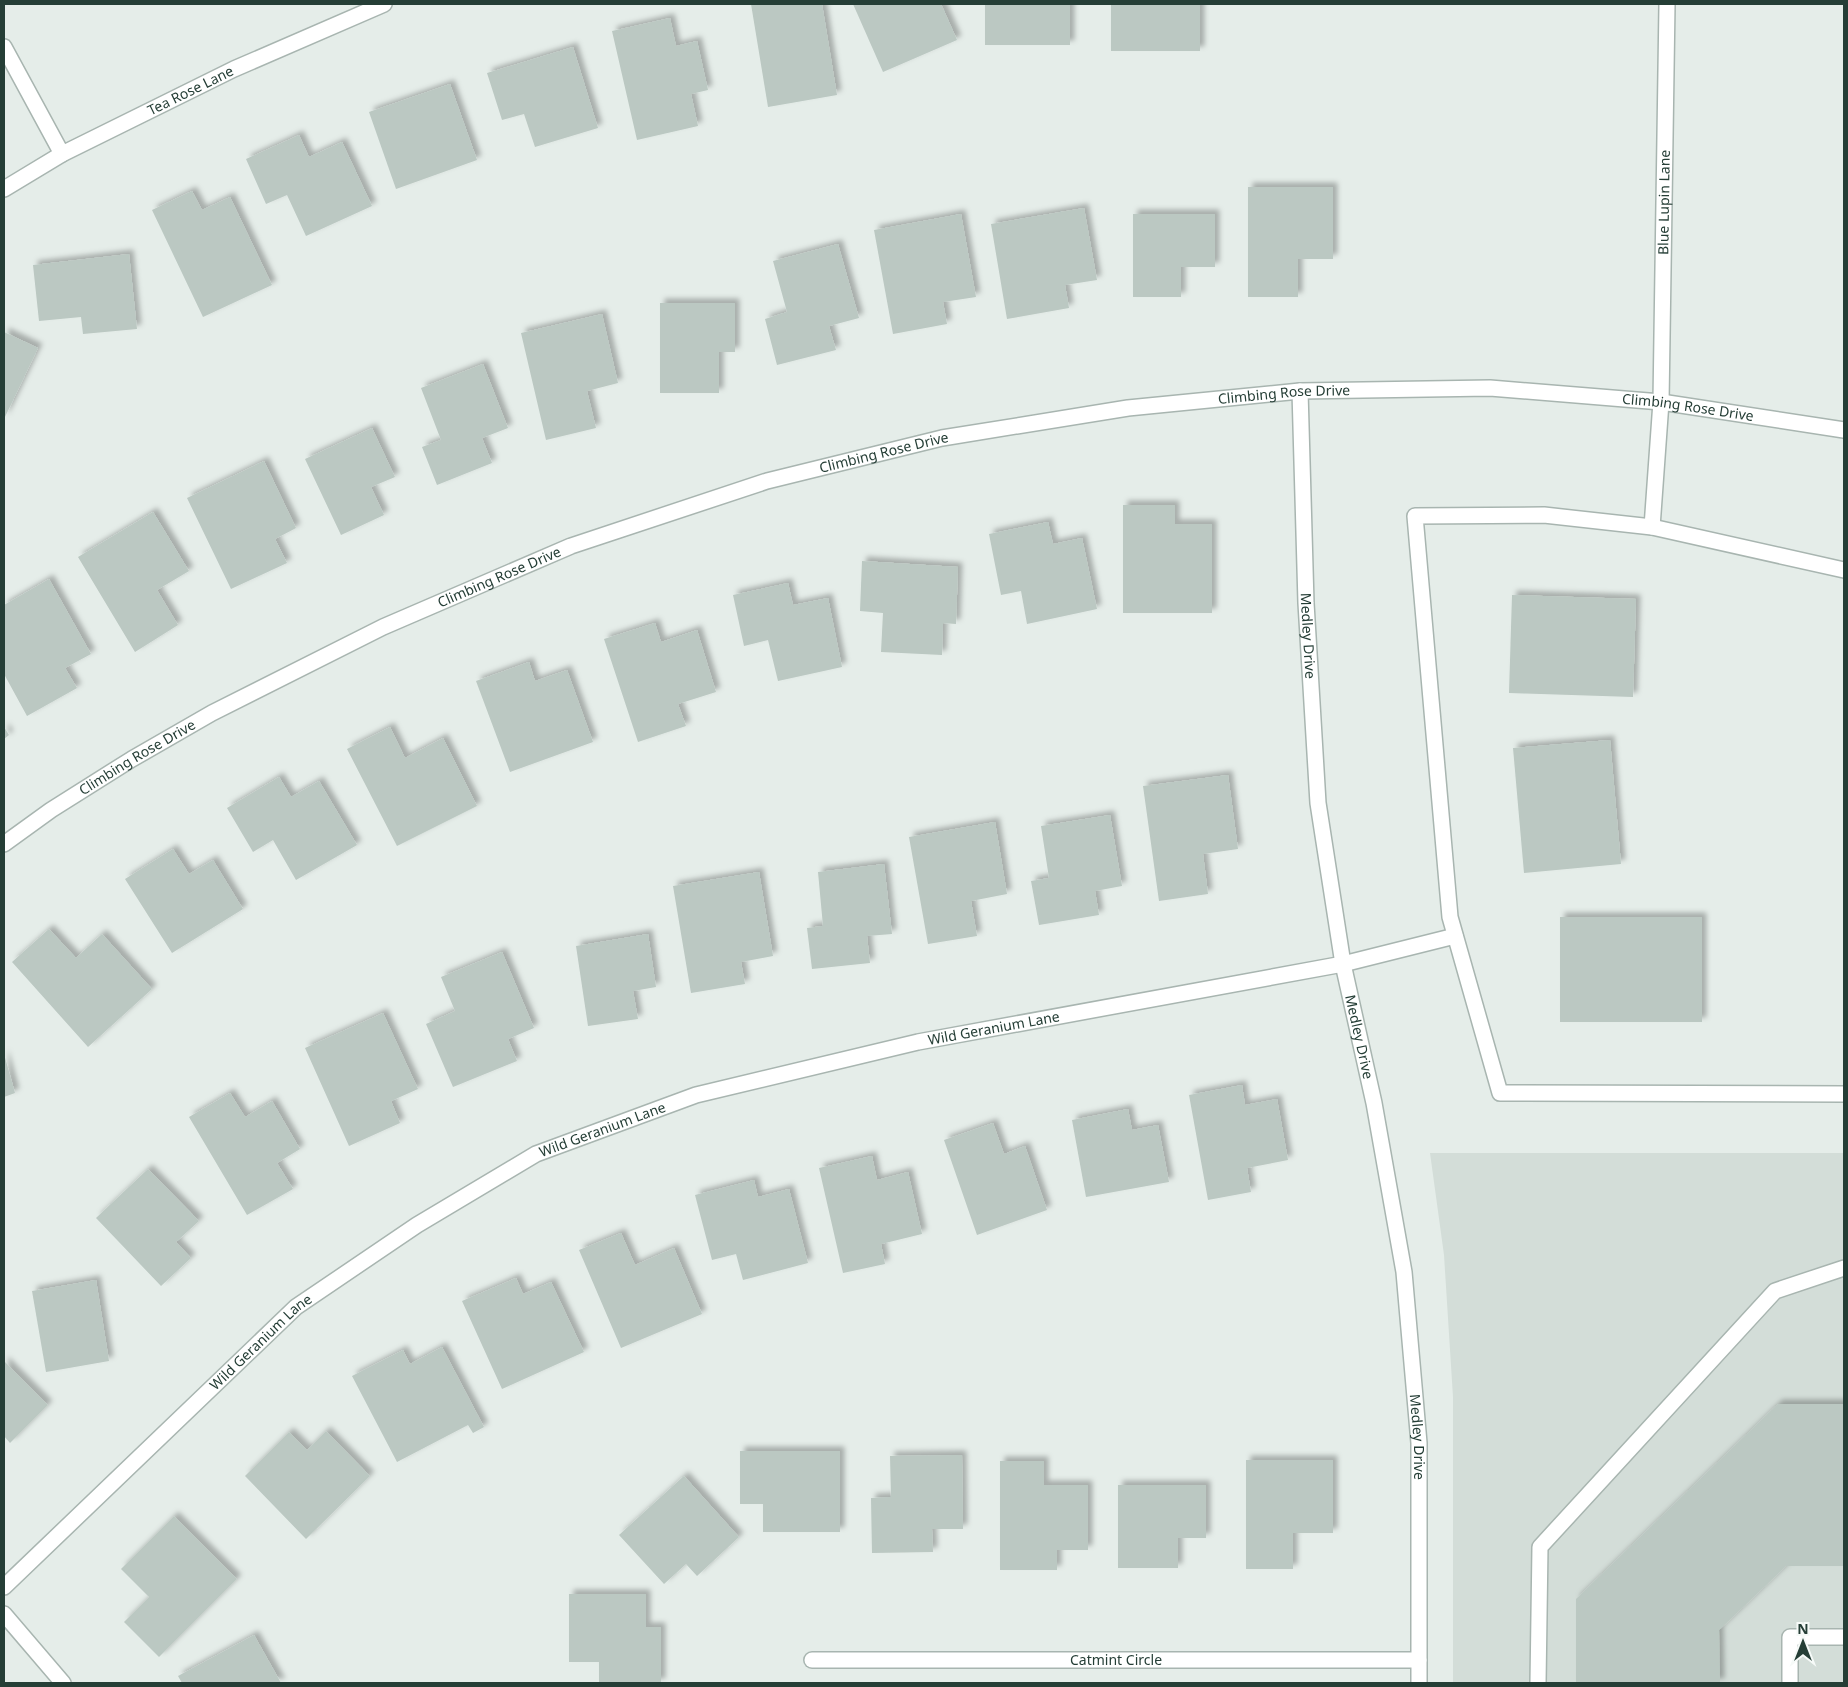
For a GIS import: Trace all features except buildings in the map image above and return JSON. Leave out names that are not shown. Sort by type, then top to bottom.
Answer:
[{"type":"street","name":"Tea Rose Lane","points":[[4,189],[62,154],[234,69],[384,4]]},
{"type":"street","name":"Blue Lupin Lane","points":[[1652,527],[1661,402],[1667,4]]},
{"type":"street","points":[[4,47],[62,154]]},
{"type":"street","name":"Climbing Rose Drive","points":[[4,844],[51,810],[132,759],[212,713],[383,627],[571,546],[767,481],[942,438],[1128,408],[1300,391],[1490,388],[1661,402],[1844,430]]},
{"type":"street","name":"Medley Drive","points":[[1300,391],[1306,603],[1318,803],[1343,964],[1374,1103],[1404,1272],[1419,1442],[1419,1683]]},
{"type":"street","points":[[1844,570],[1652,527],[1544,515],[1416,516],[1450,917],[1500,1093],[1844,1094]]},
{"type":"street","name":"Wild Geranium Lane","points":[[4,1587],[296,1307],[417,1225],[536,1154],[696,1095],[908,1044],[1343,964],[1455,936]]},
{"type":"street","points":[[1538,1683],[1540,1547],[1775,1291],[1844,1268]]},
{"type":"street","points":[[4,1614],[63,1683]]},
{"type":"street","points":[[1790,1683],[1790,1637],[1844,1637]]},
{"type":"street","name":"Catmint Circle","points":[[812,1660],[1419,1660]]},
{"type":"shaded area","points":[[1430,1153],[1844,1153],[1844,1683],[1453,1683],[1453,1397],[1444,1255]]}]
